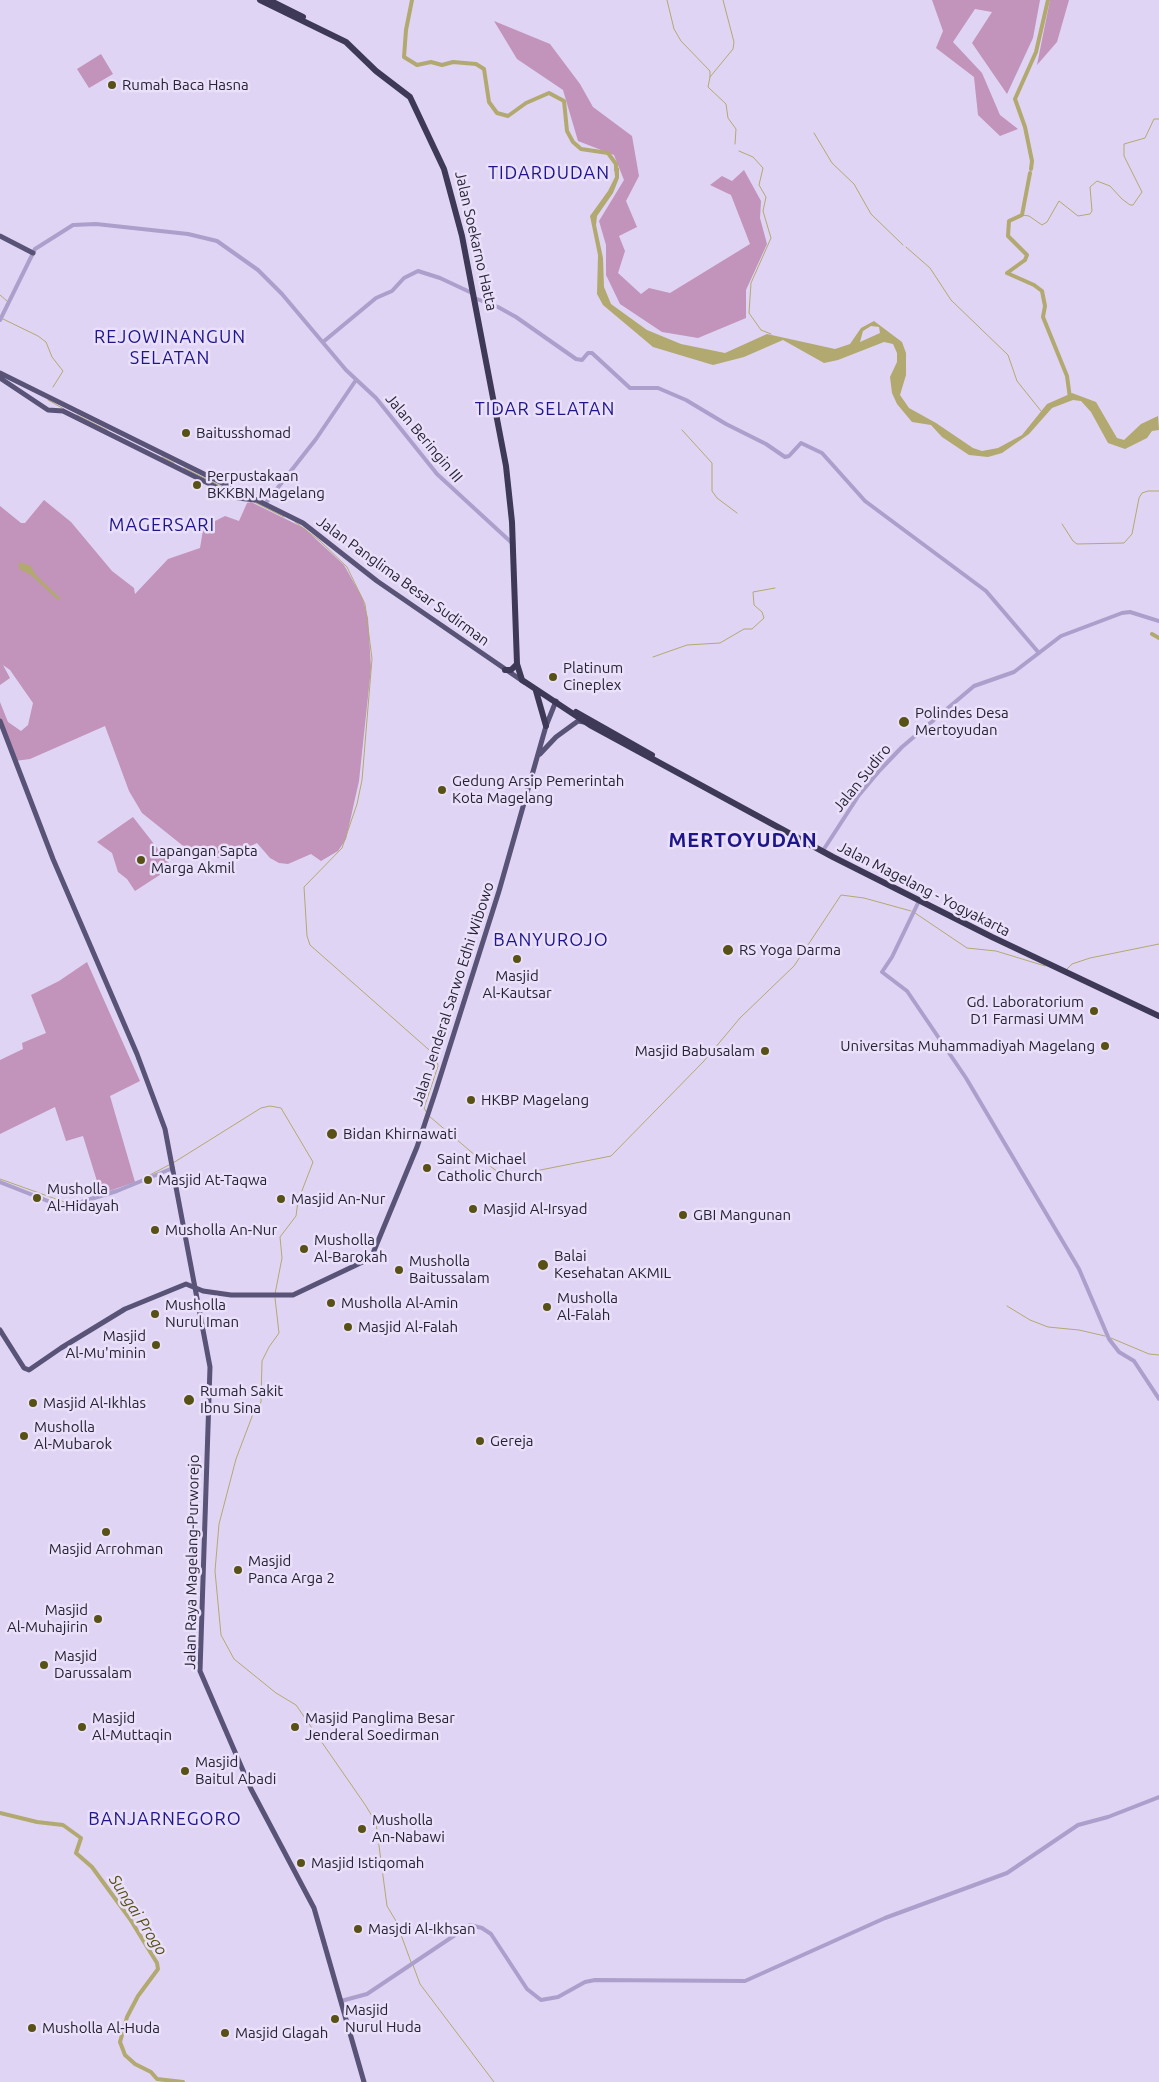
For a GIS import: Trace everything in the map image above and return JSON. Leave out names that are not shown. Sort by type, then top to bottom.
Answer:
[{"type":"highway","points":[[254,0],[279,14],[310,23]]},
{"type":"highway","name":"Jalan Soekarno Hatta","points":[[260,0],[310,23]]},
{"type":"highway","name":"Jalan Soekarno Hatta","points":[[264,0],[350,45],[376,71],[414,100],[447,179],[459,222],[480,324],[504,459],[514,545],[518,671]]},
{"type":"highway","points":[[269,0],[310,23]]},
{"type":"highway","points":[[505,670],[518,671],[528,683]]},
{"type":"highway","name":"Jalan Magelang - Yogyakarta","points":[[528,683],[536,691],[555,702]]},
{"type":"highway","name":"Jalan Magelang - Yogyakarta","points":[[528,683],[578,719],[833,857],[1067,972],[1159,1012]]},
{"type":"highway","points":[[536,691],[546,726]]},
{"type":"highway","name":"Jalan Magelang - Yogyakarta","points":[[578,719],[1036,957]]},
{"type":"highway","name":"Jalan Magelang - Yogyakarta","points":[[1149,1009],[1159,1016]]},
{"type":"main road","points":[[0,236],[33,253]]},
{"type":"main road","name":"Jalan Panglima Besar Sudirman","points":[[0,373],[245,496],[303,523],[377,581],[505,670],[518,671],[528,683]]},
{"type":"main road","name":"Jalan Panglima Besar Sudirman","points":[[0,378],[46,409],[63,411],[239,499],[245,496]]},
{"type":"main road","points":[[217,488],[220,482]]},
{"type":"main road","name":"Jalan Jenderal Sarwo Edhi Wibowo","points":[[0,1330],[27,1370],[125,1309],[186,1284],[203,1291],[231,1294],[277,1295],[299,1293],[371,1258],[384,1229],[427,1115],[499,891],[546,726],[555,702]]},
{"type":"main road","name":"Jalan Jenderal Sarwo Edhi Wibowo","points":[[539,756],[548,744],[578,719]]},
{"type":"main road","name":"Jalan Raya Magelang-Purworejo","points":[[0,721],[52,859],[156,1100],[165,1129],[210,1367],[200,1671],[253,1794],[314,1908],[364,2082]]},
{"type":"main road","points":[[542,742],[548,744]]},
{"type":"street","name":"Jalan Beringin III","points":[[33,253],[40,245],[77,224],[188,234],[213,239],[232,249],[258,270],[282,294],[356,380],[376,398],[445,482],[514,545]]},
{"type":"street","points":[[1,319],[33,253]]},
{"type":"street","points":[[323,342],[376,298],[392,291],[404,278],[418,271],[440,278],[516,317],[577,359],[582,360],[588,353],[592,353],[630,388],[658,388],[686,400],[726,424],[766,444],[785,457],[802,443],[822,453],[865,501],[986,591],[1039,653]]},
{"type":"street","points":[[265,504],[316,439],[356,380]]},
{"type":"street","name":"Jalan Sudiro","points":[[824,848],[863,790],[902,747],[974,686],[1010,674],[1064,634],[1124,613],[1159,620]]},
{"type":"street","points":[[920,901],[892,957],[882,972],[907,991],[988,1112],[1079,1269],[1108,1337],[1119,1352],[1134,1361],[1159,1399]]},
{"type":"street","points":[[0,1182],[58,1205],[68,1206],[117,1191],[173,1166]]},
{"type":"street","points":[[342,2001],[362,1997],[466,1927],[478,1926],[491,1934],[530,1993],[541,2000],[558,1997],[585,1982],[595,1980],[741,1982],[885,1918],[1007,1872],[1078,1825],[1108,1817],[1157,1799]]},
{"type":"shaded area","points":[[932,0],[1040,0],[1033,38],[1007,94],[972,43],[992,12],[975,9],[953,42],[982,73],[1000,115],[1018,129],[1000,136],[978,115],[974,77],[936,48],[943,31]]},
{"type":"shaded area","points":[[1050,0],[1069,0],[1057,42],[1037,65]]},
{"type":"shaded area","points":[[494,21],[550,44],[580,84],[593,107],[632,136],[639,176],[626,201],[637,227],[619,236],[625,251],[618,273],[641,294],[649,288],[670,293],[750,244],[731,195],[710,185],[722,176],[732,181],[744,170],[761,201],[760,218],[767,244],[746,290],[746,318],[698,338],[662,332],[620,304],[606,275],[606,245],[599,221],[624,180],[614,155],[578,141],[563,90],[517,59]]},
{"type":"shaded area","points":[[101,54],[113,74],[89,88],[77,69]]},
{"type":"shaded area","points":[[614,164],[619,168],[619,178],[613,193],[597,216],[596,225],[603,258],[604,287],[611,304],[647,330],[681,344],[725,353],[767,334],[835,349],[850,344],[861,328],[874,321],[902,342],[906,353],[906,375],[900,395],[909,408],[936,423],[973,448],[982,451],[998,448],[1022,435],[1047,404],[1072,393],[1096,402],[1117,438],[1124,440],[1141,424],[1158,416],[1159,430],[1152,431],[1147,438],[1125,449],[1108,443],[1091,412],[1081,401],[1073,400],[1052,408],[1029,434],[1002,453],[988,457],[969,455],[942,437],[931,425],[912,422],[897,404],[892,393],[890,377],[897,362],[897,353],[893,344],[884,342],[838,360],[824,363],[783,340],[744,357],[713,365],[653,347],[603,305],[597,294],[598,255],[590,216],[608,191],[615,177]],"holes":[[[871,326],[879,327],[880,333],[860,342],[863,331]]]},
{"type":"shaded area","points":[[44,500],[71,522],[112,571],[134,588],[135,594],[168,559],[200,548],[203,530],[225,516],[239,521],[247,503],[251,502],[304,528],[344,565],[363,599],[368,618],[371,668],[359,781],[346,839],[338,851],[321,861],[311,854],[288,864],[279,863],[270,858],[257,843],[229,856],[219,858],[205,857],[182,845],[142,813],[129,791],[105,726],[30,759],[15,761],[0,719],[0,702],[8,722],[21,731],[28,725],[33,703],[10,670],[3,665],[10,678],[0,685],[0,506],[21,523],[25,523]]},
{"type":"shaded area","points":[[19,562],[31,566],[35,574],[61,599],[58,600],[31,575],[19,569]]},
{"type":"shaded area","name":"Lapangan Sapta Marga Akmil","points":[[133,817],[172,867],[135,891],[127,879],[118,872],[112,853],[97,842]]},
{"type":"shaded area","points":[[87,962],[140,1081],[110,1096],[135,1182],[101,1194],[83,1136],[66,1141],[55,1107],[0,1134],[0,1060],[23,1049],[22,1043],[46,1033],[31,995],[59,981]]},
{"type":"waterway","points":[[412,0],[406,30],[404,57],[417,65],[431,62],[442,65],[453,62],[476,64],[484,69],[489,102],[497,113],[508,116],[526,103],[549,93],[564,101],[567,131],[573,142],[581,149],[608,153],[616,164],[616,170]]},
{"type":"waterway","points":[[667,0],[674,29],[681,41],[710,71],[710,77]]},
{"type":"waterway","points":[[723,0],[734,42],[733,49],[710,77],[708,87],[726,104],[728,118],[736,129],[735,144]]},
{"type":"waterway","points":[[1031,169],[1032,161],[1025,127],[1015,99],[1036,52],[1048,0]]},
{"type":"waterway","points":[[1022,215],[1029,216],[1042,225],[1047,222],[1059,201],[1078,216],[1090,214],[1092,211],[1090,187],[1097,181],[1110,186],[1122,199],[1133,205],[1142,192],[1124,156],[1124,144],[1145,138],[1154,119],[1159,119]]},
{"type":"waterway","points":[[814,133],[832,163],[854,184],[871,214],[903,245]]},
{"type":"waterway","points":[[739,151],[753,157],[763,168],[759,185],[766,197],[763,211],[771,238],[751,283],[749,313],[761,330],[771,334]]},
{"type":"waterway","points":[[1030,173],[1022,215],[1009,221],[1008,236],[1027,255],[1025,260],[1007,273],[1034,285],[1042,291],[1045,306],[1043,317],[1067,376],[1070,398]]},
{"type":"waterway","points":[[906,247],[930,268],[951,300],[1008,355],[1017,381],[1041,411]]},
{"type":"waterway","points":[[0,295],[7,301]]},
{"type":"waterway","points":[[1,318],[38,336],[46,342],[52,357],[63,371],[53,387]]},
{"type":"waterway","points":[[48,400],[64,409]]},
{"type":"waterway","points":[[77,415],[107,430]]},
{"type":"waterway","points":[[682,430],[712,463],[712,491],[717,498],[737,513]]},
{"type":"waterway","points":[[162,457],[174,463]]},
{"type":"waterway","points":[[184,468],[239,495]]},
{"type":"waterway","points":[[1062,524],[1077,544],[1124,543],[1132,534],[1139,498],[1142,493],[1159,491]]},
{"type":"waterway","points":[[254,502],[284,517]]},
{"type":"waterway","points":[[295,522],[319,540],[347,567],[365,604],[372,659],[362,780],[357,804],[342,848],[304,887],[307,936],[310,945],[436,1056],[438,1066],[424,1108],[427,1113]]},
{"type":"waterway","points":[[653,657],[687,645],[720,643],[744,629],[752,629],[764,618],[762,612],[754,605],[753,592],[775,588]]},
{"type":"waterway","points":[[1152,634],[1159,638]]},
{"type":"waterway","points":[[429,1116],[476,1156],[505,1177],[611,1156],[704,1061],[740,1018],[794,966],[841,895],[864,898],[911,911]]},
{"type":"waterway","points":[[915,913],[967,948],[996,951],[1045,966]]},
{"type":"waterway","points":[[1067,969],[1072,964],[1090,958],[1159,944]]},
{"type":"waterway","points":[[173,1163],[261,1108],[270,1106],[281,1108],[313,1162],[298,1201],[296,1216],[280,1237],[282,1258],[275,1294]]},
{"type":"waterway","points":[[144,1178],[169,1165]]},
{"type":"waterway","points":[[0,1179],[70,1204]]},
{"type":"waterway","points":[[275,1298],[279,1333],[262,1361],[261,1402],[253,1414],[236,1459],[219,1524],[215,1571],[221,1635],[234,1659],[276,1693],[296,1705],[376,1823],[387,1906],[396,1921],[411,1962]]},
{"type":"waterway","points":[[1007,1306],[1030,1320],[1048,1327],[1079,1330],[1105,1336]]},
{"type":"waterway","points":[[1111,1338],[1149,1354],[1159,1355]]},
{"type":"waterway","name":"Sungai Progo","points":[[0,1813],[37,1822],[63,1825],[81,1838],[76,1853],[92,1867],[130,1919],[157,1963],[158,1969],[138,1996],[127,2017],[120,2042],[125,2055],[135,2064],[151,2072],[157,2079],[183,2082]]},
{"type":"waterway","points":[[413,1965],[420,1984],[494,2082]]},
{"type":"place","name":"Rumah Baca Hasna","points":[[112,85]]},
{"type":"place","name":"Baitusshomad","points":[[186,433]]},
{"type":"place","name":"Perpustakaan BKKBN Magelang","points":[[197,485]]},
{"type":"place","name":"Platinum Cineplex","points":[[553,677]]},
{"type":"place","name":"Polindes Desa Mertoyudan","points":[[904,722]]},
{"type":"place","name":"Gedung Arsip Pemerintah Kota Magelang","points":[[442,790]]},
{"type":"place","name":"Lapangan Sapta Marga Akmil","points":[[141,860]]},
{"type":"place","name":"RS Yoga Darma","points":[[728,950]]},
{"type":"place","name":"Masjid Al-Kautsar","points":[[517,959]]},
{"type":"place","name":"Gd. Laboratorium D1 Farmasi UMM","points":[[1094,1011]]},
{"type":"place","name":"Universitas Muhammadiyah Magelang","points":[[1105,1046]]},
{"type":"place","name":"Masjid Babusalam","points":[[765,1051]]},
{"type":"place","name":"HKBP Magelang","points":[[471,1100]]},
{"type":"place","name":"Bidan Khirnawati","points":[[332,1134]]},
{"type":"place","name":"Saint Michael Catholic Church","points":[[427,1168]]},
{"type":"place","name":"Masjid At-Taqwa","points":[[148,1180]]},
{"type":"place","name":"Musholla Al-Hidayah","points":[[37,1198]]},
{"type":"place","name":"Masjid An-Nur","points":[[281,1199]]},
{"type":"place","name":"Masjid Al-Irsyad","points":[[473,1209]]},
{"type":"place","name":"GBI Mangunan","points":[[683,1215]]},
{"type":"place","name":"Musholla An-Nur","points":[[155,1230]]},
{"type":"place","name":"Musholla Al-Barokah","points":[[304,1249]]},
{"type":"place","name":"Balai Kesehatan AKMIL","points":[[543,1265]]},
{"type":"place","name":"Musholla Baitussalam","points":[[399,1270]]},
{"type":"place","name":"Musholla Al-Amin","points":[[331,1303]]},
{"type":"place","name":"Musholla Al-Falah","points":[[547,1307]]},
{"type":"place","name":"Musholla Nurul Iman","points":[[155,1314]]},
{"type":"place","name":"Masjid Al-Falah","points":[[348,1327]]},
{"type":"place","name":"Masjid Al-Mu'minin","points":[[156,1345]]},
{"type":"place","name":"Rumah Sakit Ibnu Sina","points":[[189,1400]]},
{"type":"place","name":"Masjid Al-Ikhlas","points":[[33,1403]]},
{"type":"place","name":"Musholla Al-Mubarok","points":[[24,1436]]},
{"type":"place","name":"Gereja","points":[[480,1441]]},
{"type":"place","name":"Masjid Arrohman","points":[[106,1532]]},
{"type":"place","name":"Masjid Panca Arga 2","points":[[238,1570]]},
{"type":"place","name":"Masjid Al-Muhajirin","points":[[98,1619]]},
{"type":"place","name":"Masjid Darussalam","points":[[44,1665]]},
{"type":"place","name":"Masjid Al-Muttaqin","points":[[82,1727]]},
{"type":"place","name":"Masjid Panglima Besar Jenderal Soedirman","points":[[295,1727]]},
{"type":"place","name":"Masjid Baitul Abadi","points":[[185,1771]]},
{"type":"place","name":"Musholla An-Nabawi","points":[[362,1829]]},
{"type":"place","name":"Masjid Istiqomah","points":[[301,1863]]},
{"type":"place","name":"Masjdi Al-Ikhsan","points":[[358,1929]]},
{"type":"place","name":"Masjid Nurul Huda","points":[[335,2019]]},
{"type":"place","name":"Musholla Al-Huda","points":[[32,2028]]},
{"type":"place","name":"Masjid Glagah","points":[[225,2033]]},
{"type":"district","name":"TIDARDUDAN","points":[[549,173]]},
{"type":"district","name":"REJOWINANGUN SELATAN","points":[[170,347]]},
{"type":"district","name":"TIDAR SELATAN","points":[[545,409]]},
{"type":"district","name":"MAGERSARI","points":[[162,525]]},
{"type":"district","name":"MERTOYUDAN","points":[[743,840]]},
{"type":"district","name":"BANYUROJO","points":[[551,940]]},
{"type":"district","name":"BANJARNEGORO","points":[[165,1819]]}]
